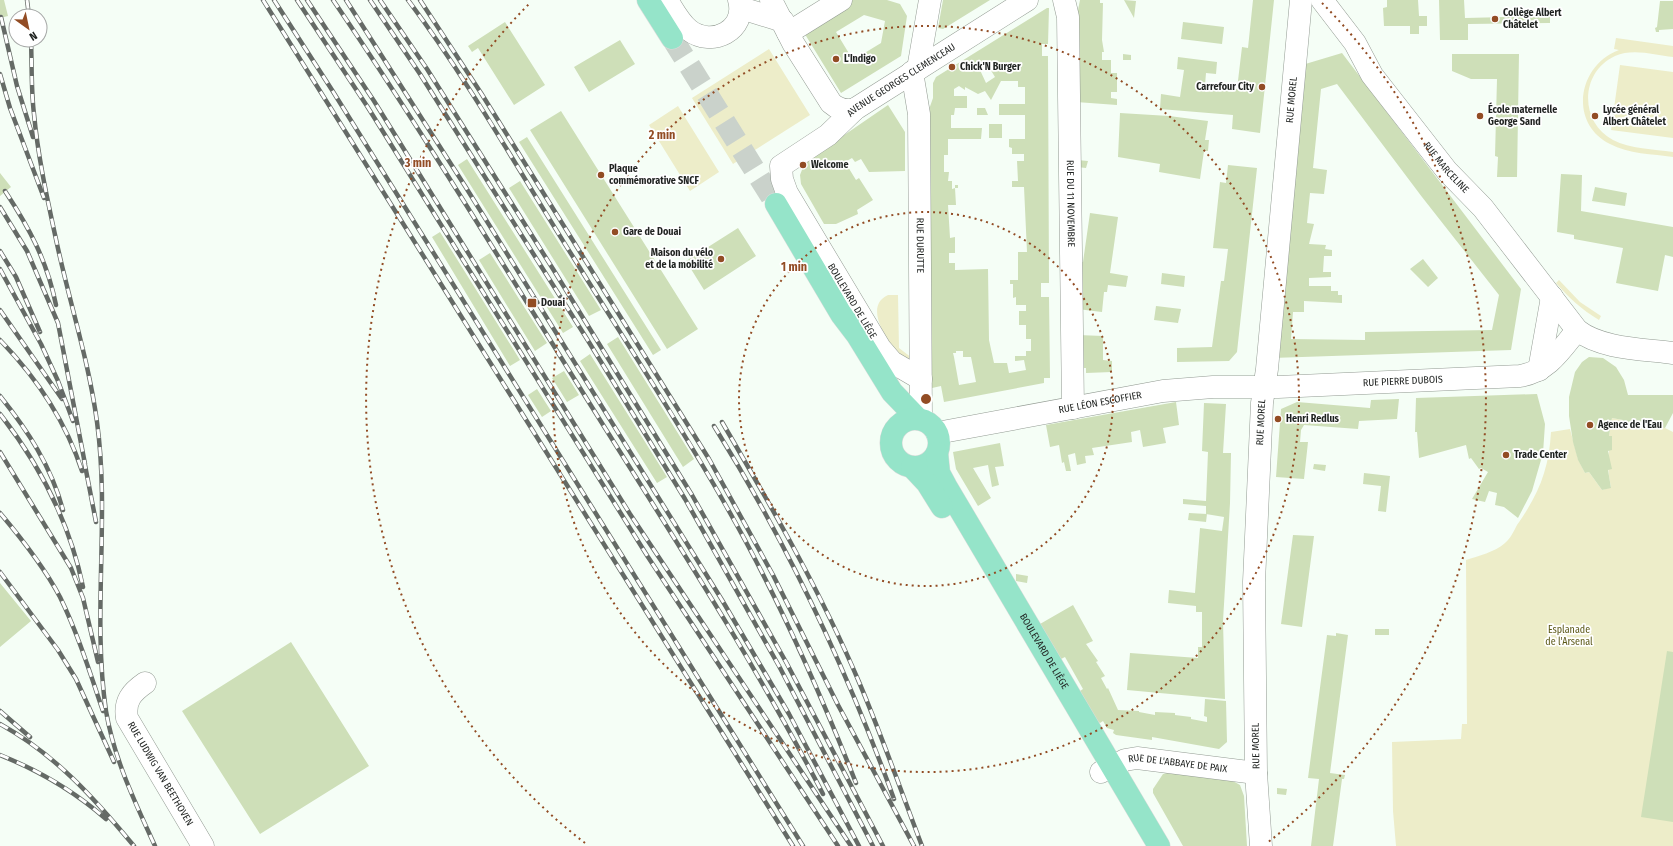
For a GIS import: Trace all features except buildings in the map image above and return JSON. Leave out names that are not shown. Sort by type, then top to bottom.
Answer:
[{"type":"main road","points":[[648,0],[672,38]]},
{"type":"main road","name":"BOULEVARD DE LIÈGE","points":[[776,204],[841,314],[857,335],[896,397],[919,419]]},
{"type":"main road","name":"BOULEVARD DE LIÈGE","points":[[841,314],[862,363],[885,403],[894,430]]},
{"type":"main road","points":[[919,419],[929,423],[937,443],[928,463],[918,467],[912,467],[901,463],[893,453],[890,443],[894,430],[904,421],[919,419]]},
{"type":"main road","name":"BOULEVARD DE LIÈGE","points":[[937,443],[939,473],[1107,769],[1145,846]]},
{"type":"main road","name":"BOULEVARD DE LIÈGE","points":[[912,467],[930,487],[1107,769],[1159,846]]},
{"type":"street","points":[[667,0],[689,30],[700,36],[720,36],[730,30],[740,18],[740,4],[785,27]]},
{"type":"street","points":[[771,0],[785,27],[832,103],[838,108],[846,111],[855,109]]},
{"type":"street","points":[[785,27],[841,0]]},
{"type":"street","name":"RUE DURUTTE","points":[[919,419],[921,379],[919,114],[915,70],[930,0]]},
{"type":"street","name":"AVENUE GEORGES CLEMENCEAU","points":[[781,166],[831,133],[855,109],[1027,0]]},
{"type":"street","name":"RUE DU 11 NOVEMBRE","points":[[1064,0],[1068,25],[1073,408]]},
{"type":"street","name":"RUE MOREL","points":[[1261,846],[1256,773],[1254,582],[1262,403],[1265,386],[1301,0]]},
{"type":"street","name":"RUE MARCELINE","points":[[1322,0],[1355,43],[1372,75],[1447,171],[1479,203],[1577,330]]},
{"type":"street","name":"BOULEVARD DE LIÈGE","points":[[781,166],[782,179],[787,193],[880,348],[892,362],[921,379]]},
{"type":"street","points":[[1539,370],[1552,297]]},
{"type":"street","points":[[1577,330],[1583,335],[1603,343],[1673,353]]},
{"type":"street","name":"RUE PIERRE DUBOIS","points":[[1265,386],[1520,376],[1539,370],[1550,364],[1577,330]]},
{"type":"street","name":"RUE LÉON ESCOFFIER","points":[[937,443],[1073,408],[1163,391],[1213,387],[1265,386]]},
{"type":"street","name":"RUE LUDWIG VAN BEETHOVEN","points":[[145,683],[128,699],[126,705],[127,718],[203,846]]},
{"type":"street","name":"RUE DE L'ABBAYE DE PAIX","points":[[1107,769],[1126,760],[1137,758],[1256,773]]},
{"type":"green space","points":[[1616,38],[1673,46],[1673,57],[1629,52],[1615,56],[1603,63],[1595,73],[1590,85],[1588,97],[1589,110],[1594,122],[1602,132],[1613,140],[1634,147],[1673,152],[1673,157],[1633,152],[1617,147],[1597,135],[1588,123],[1584,109],[1583,95],[1587,81],[1594,68],[1605,57],[1619,50],[1614,49]]},
{"type":"green space","points":[[769,49],[810,115],[733,164],[692,98]]},
{"type":"green space","points":[[1620,65],[1673,72],[1673,138],[1611,130]]},
{"type":"green space","points":[[678,106],[719,172],[690,191],[649,125]]},
{"type":"green space","points":[[1559,280],[1580,302],[1601,316],[1599,320],[1581,308],[1565,293],[1556,283]]},
{"type":"green space","points":[[888,295],[898,295],[899,348],[912,358],[910,361],[893,351],[879,323],[877,310],[878,304]]},
{"type":"green space","name":"Esplanade de l'Arsenal","points":[[1612,418],[1623,420],[1625,422],[1665,428],[1673,432],[1673,846],[1396,846],[1393,811],[1392,742],[1461,739],[1462,724],[1467,724],[1466,560],[1496,549],[1505,543],[1510,537],[1525,514],[1542,481],[1548,458],[1551,432],[1570,429],[1578,459],[1585,473],[1589,472],[1602,490],[1611,487],[1608,462],[1612,436],[1609,436]]},
{"type":"tunnel","points":[[672,38],[776,204]]},
{"type":"railway","points":[[27,0],[28,8]]},
{"type":"railway","points":[[263,0],[793,846]]},
{"type":"railway","points":[[274,0],[332,90],[803,846]]},
{"type":"railway","points":[[297,0],[367,106],[648,557],[838,846]]},
{"type":"railway","points":[[307,0],[374,101],[630,514],[851,846]]},
{"type":"railway","points":[[333,0],[495,251],[710,596],[768,694],[823,794]]},
{"type":"railway","points":[[346,0],[465,186],[722,600],[789,714],[859,846]]},
{"type":"railway","points":[[370,0],[420,74],[587,339],[685,499],[779,666],[873,846]]},
{"type":"railway","points":[[380,0],[427,69],[553,269],[692,495],[786,662],[883,846]]},
{"type":"railway","points":[[408,0],[431,31],[474,96],[670,412],[725,504],[779,606],[827,711],[856,783]]},
{"type":"railway","points":[[420,0],[481,93],[709,459],[773,575],[838,705],[914,846]]},
{"type":"railway","points":[[1,17],[17,86],[33,137]]},
{"type":"railway","points":[[31,48],[33,105],[41,163],[57,244],[94,400],[97,422],[101,458],[102,530],[100,602],[102,675],[106,711],[114,746],[120,763],[133,797],[155,846]]},
{"type":"railway","points":[[0,74],[10,108],[44,198]]},
{"type":"railway","points":[[5,191],[30,232],[48,274],[56,305]]},
{"type":"railway","points":[[0,207],[27,251],[58,323],[85,464]]},
{"type":"railway","points":[[0,251],[16,277],[40,332]]},
{"type":"railway","points":[[0,269],[41,344],[58,381],[73,421]]},
{"type":"railway","points":[[0,310],[62,399]]},
{"type":"railway","points":[[0,340],[26,369],[59,418],[68,435],[82,471]]},
{"type":"railway","points":[[0,396],[20,422],[38,450],[52,479],[63,510]]},
{"type":"railway","points":[[0,414],[15,433],[52,496],[70,541],[83,587]]},
{"type":"railway","points":[[722,422],[795,550],[844,648],[876,723],[922,846]]},
{"type":"railway","points":[[714,426],[741,470],[791,561],[814,608],[836,655],[876,751],[894,799]]},
{"type":"railway","points":[[0,452],[71,568],[83,598],[98,662]]},
{"type":"railway","points":[[84,460],[96,522]]},
{"type":"railway","points":[[0,513],[32,554],[60,597],[78,639],[103,711]]},
{"type":"railway","points":[[0,572],[58,650],[76,679],[114,762]]},
{"type":"railway","points":[[0,711],[30,737]]},
{"type":"railway","points":[[0,724],[39,749],[73,779],[89,794],[134,846]]},
{"type":"railway","points":[[0,755],[56,782],[82,799],[106,819]]},
{"type":"place","name":"Collège Albert Châtelet","points":[[1495,19]]},
{"type":"place","name":"L'Indigo","points":[[836,59]]},
{"type":"place","name":"Chick'N Burger","points":[[952,67]]},
{"type":"place","name":"Carrefour City","points":[[1262,87]]},
{"type":"place","name":"École maternelle George Sand","points":[[1480,116]]},
{"type":"place","name":"Lycée général Albert Châtelet","points":[[1595,116]]},
{"type":"place","name":"Welcome","points":[[803,165]]},
{"type":"place","name":"Plaque commémorative SNCF","points":[[601,175]]},
{"type":"place","name":"Gare de Douai","points":[[615,232]]},
{"type":"place","name":"Maison du vélo et de la mobilité","points":[[721,259]]},
{"type":"place","name":"Douai","points":[[532,303]]},
{"type":"place","name":"Henri Redlus","points":[[1278,419]]},
{"type":"place","name":"Agence de l'Eau","points":[[1590,425]]},
{"type":"place","name":"Trade Center","points":[[1506,455]]}]
